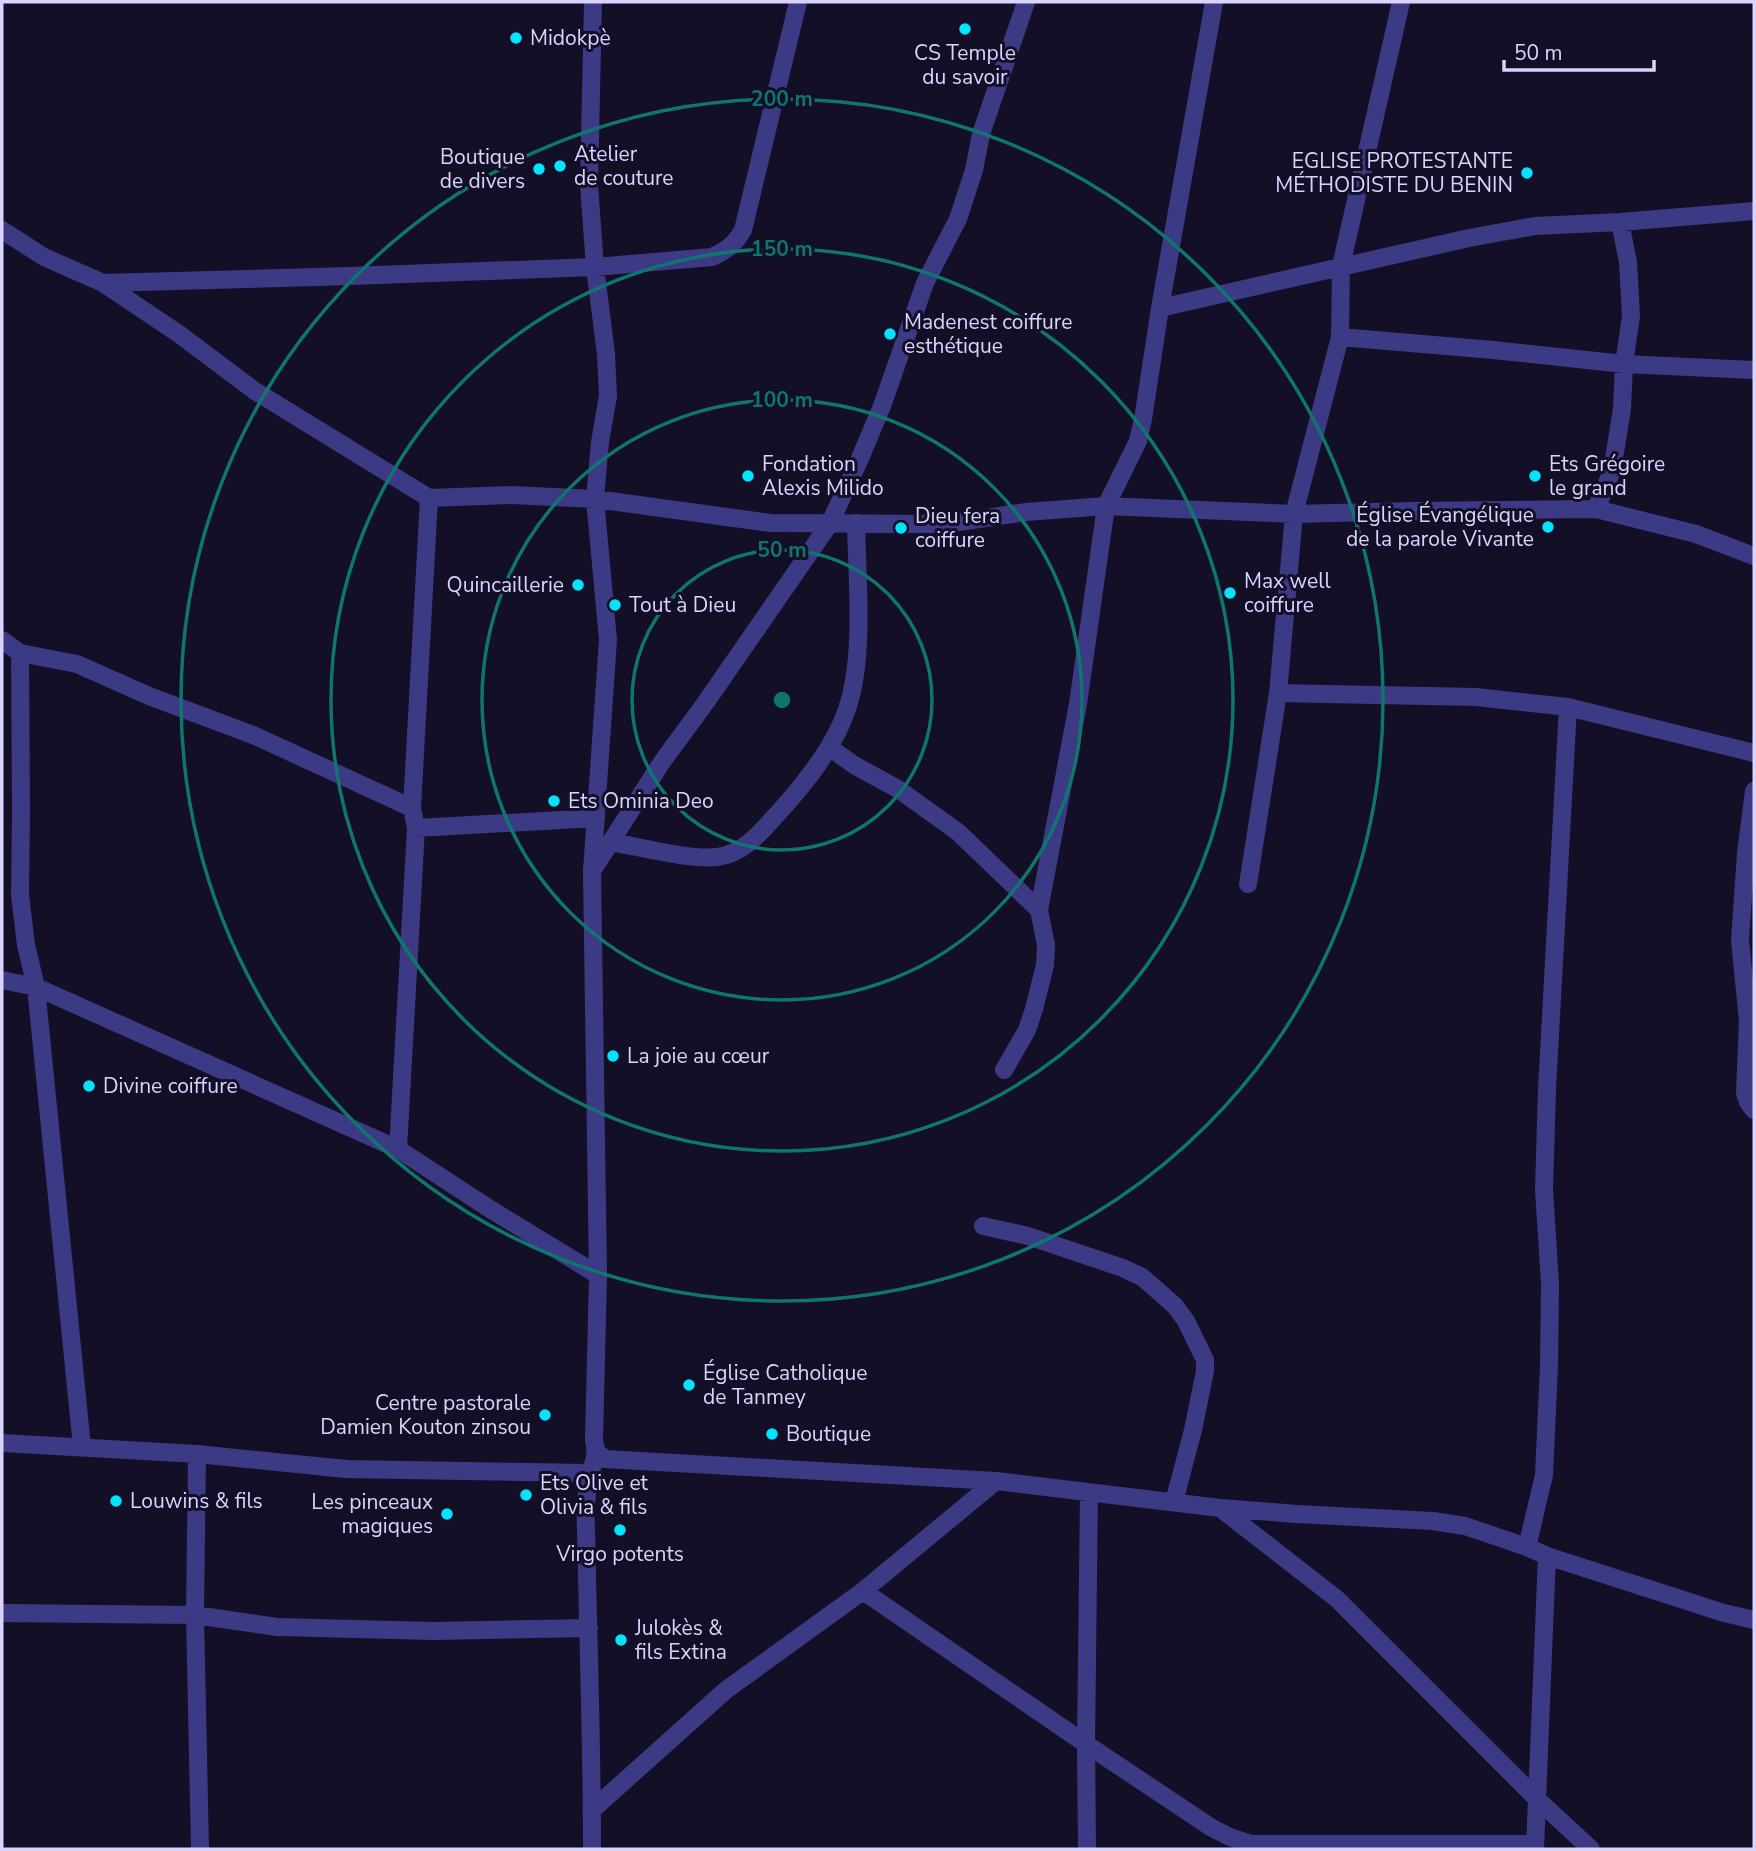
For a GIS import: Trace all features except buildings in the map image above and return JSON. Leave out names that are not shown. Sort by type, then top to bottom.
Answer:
[{"type":"street","points":[[592,1849],[585,1527],[590,1473],[597,1452],[594,1440],[598,1275],[592,871],[608,640],[595,499],[600,442],[608,396],[589,185],[593,2]]},
{"type":"street","points":[[103,283],[595,267],[712,257],[736,243],[743,230],[798,2]]},
{"type":"street","points":[[592,871],[662,762],[830,523],[882,406],[925,283],[958,219],[974,170],[981,134],[1026,2]]},
{"type":"street","points":[[1004,1070],[1027,1030],[1045,965],[1046,945],[1039,909],[1078,704],[1106,506],[1138,441],[1143,419],[1214,2]]},
{"type":"street","points":[[1248,884],[1278,693],[1294,514],[1340,337],[1341,266],[1401,2]]},
{"type":"street","points":[[1160,308],[1469,238],[1535,226],[1754,211]]},
{"type":"street","points":[[1596,509],[1612,471],[1622,409],[1631,316],[1628,262],[1620,222]]},
{"type":"street","points":[[2,230],[44,257],[103,283],[179,334],[255,391],[429,498],[512,495],[595,499],[771,523],[946,524],[1026,512],[1106,506],[1294,514],[1596,509],[1696,534],[1754,556]]},
{"type":"street","points":[[1340,337],[1625,364],[1754,370]]},
{"type":"street","points":[[398,1149],[416,828],[412,808],[429,498]]},
{"type":"street","points":[[611,842],[696,857],[717,857],[734,853],[748,844],[772,819],[830,747],[847,709],[857,665],[856,523]]},
{"type":"street","points":[[2,640],[20,653],[77,664],[149,696],[253,735],[412,808]]},
{"type":"street","points":[[20,653],[20,895],[26,945],[36,987],[82,1447]]},
{"type":"street","points":[[1278,693],[1476,697],[1568,707],[1754,753]]},
{"type":"street","points":[[1527,1547],[1545,1461],[1550,1283],[1544,1164],[1568,707]]},
{"type":"street","points":[[830,747],[854,765],[898,789],[958,832],[1039,909]]},
{"type":"street","points":[[1754,791],[1746,853],[1740,940],[1751,1021],[1745,1093],[1754,1110]]},
{"type":"street","points":[[416,828],[596,818]]},
{"type":"street","points":[[2,980],[36,987],[398,1149],[598,1275]]},
{"type":"street","points":[[983,1226],[1028,1236],[1123,1268],[1142,1277],[1175,1306],[1186,1321],[1205,1360],[1205,1371],[1174,1502]]},
{"type":"street","points":[[2,1443],[197,1454],[346,1469],[590,1473]]},
{"type":"street","points":[[597,1452],[605,1459],[996,1481],[1220,1508],[1433,1521],[1465,1526],[1547,1556],[1724,1613],[1754,1620]]},
{"type":"street","points":[[197,1454],[195,1615],[200,1849]]},
{"type":"street","points":[[592,1810],[726,1690],[863,1591],[996,1481]]},
{"type":"street","points":[[1087,1849],[1089,1492]]},
{"type":"street","points":[[1220,1508],[1337,1599],[1537,1799],[1591,1849]]},
{"type":"street","points":[[863,1591],[1086,1744],[1212,1828],[1230,1837],[1251,1844],[1535,1847],[1547,1556]]},
{"type":"street","points":[[2,1613],[195,1615],[277,1627],[434,1631],[589,1628]]},
{"type":"place","name":"CS Temple du savoir","points":[[965,29]]},
{"type":"place","name":"Midokpè","points":[[516,38]]},
{"type":"place","name":"Atelier de couture","points":[[560,166]]},
{"type":"place","name":"Boutique de divers","points":[[539,169]]},
{"type":"place","name":"EGLISE PROTESTANTE MÉTHODISTE DU BENIN","points":[[1527,173]]},
{"type":"place","name":"Madenest coiffure esthétique","points":[[890,334]]},
{"type":"place","name":"Fondation Alexis Milido","points":[[748,476]]},
{"type":"place","name":"Ets Grégoire le grand","points":[[1535,476]]},
{"type":"place","name":"Église Évangélique de la parole Vivante","points":[[1548,527]]},
{"type":"place","name":"Dieu fera coiffure","points":[[901,528]]},
{"type":"place","name":"Quincaillerie","points":[[578,585]]},
{"type":"place","name":"Max well coiffure","points":[[1230,593]]},
{"type":"place","name":"Tout à Dieu","points":[[615,605]]},
{"type":"place","name":"Ets Ominia Deo","points":[[554,801]]},
{"type":"place","name":"La joie au cœur","points":[[613,1056]]},
{"type":"place","name":"Divine coiffure","points":[[89,1086]]},
{"type":"place","name":"Église Catholique de Tanmey","points":[[689,1385]]},
{"type":"place","name":"Centre pastorale Damien Kouton zinsou","points":[[545,1415]]},
{"type":"place","name":"Boutique","points":[[772,1434]]},
{"type":"place","name":"Ets Olive et Olivia & fils","points":[[526,1495]]},
{"type":"place","name":"Louwins & fils","points":[[116,1501]]},
{"type":"place","name":"Les pinceaux magiques","points":[[447,1514]]},
{"type":"place","name":"Virgo potents","points":[[620,1530]]},
{"type":"place","name":"Julokès & fils Extina","points":[[621,1640]]}]
